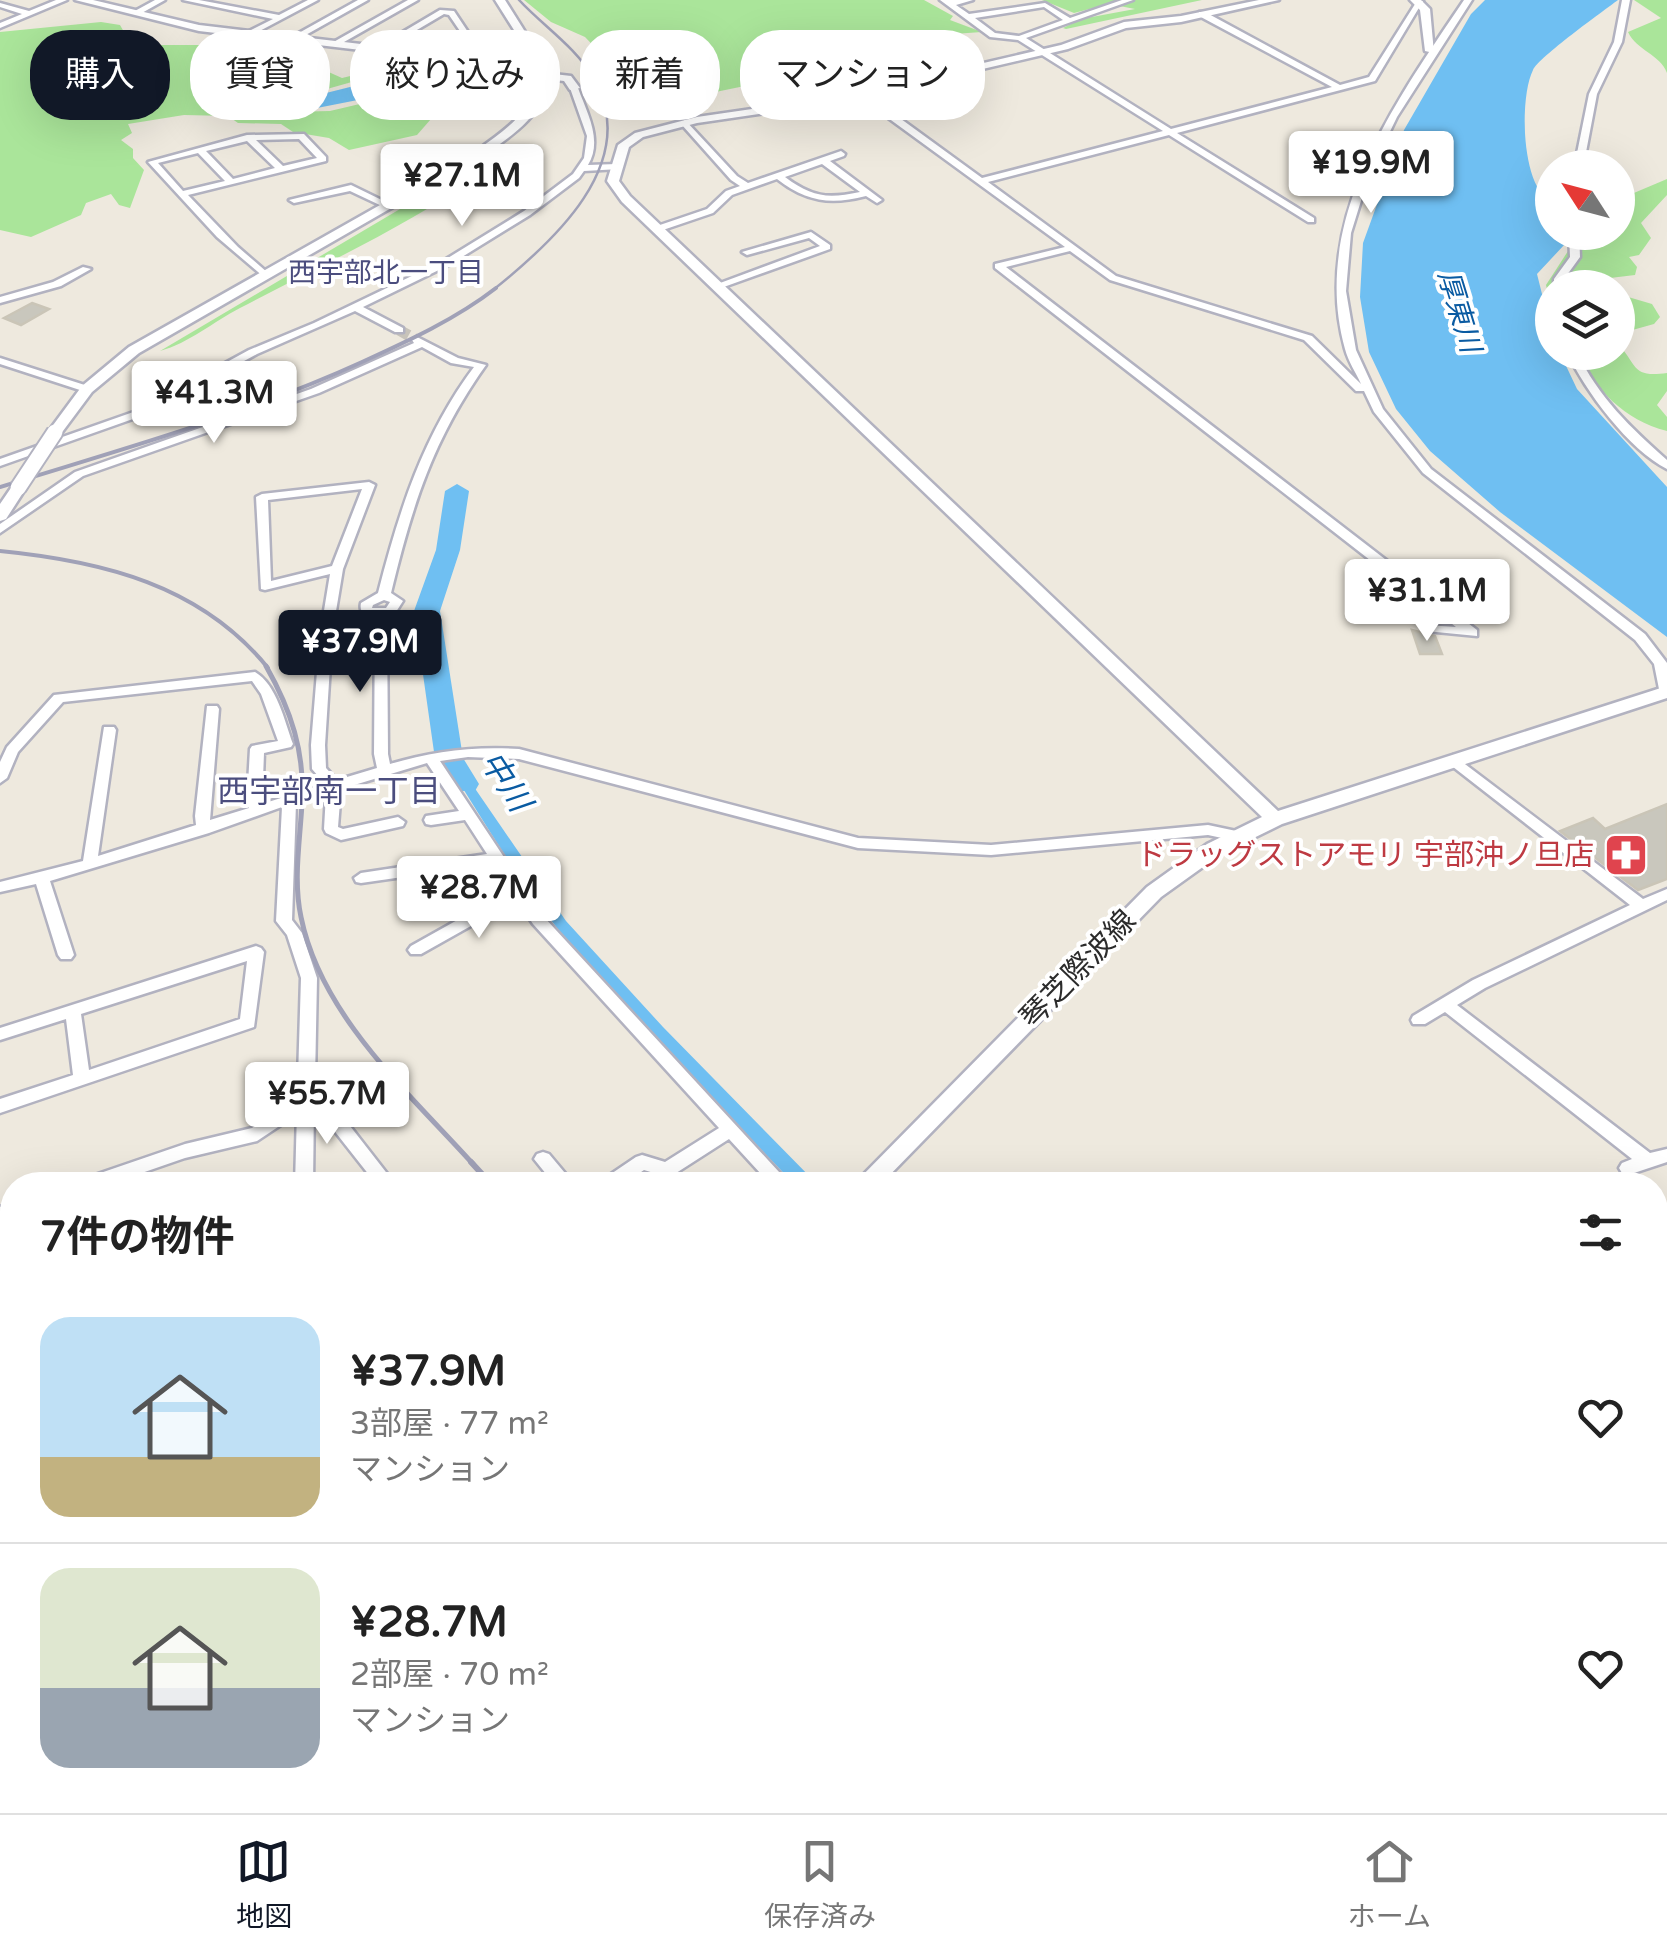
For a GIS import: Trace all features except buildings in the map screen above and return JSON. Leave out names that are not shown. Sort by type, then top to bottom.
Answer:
[{"type":"street","points":[[0,26],[64,0]]},
{"type":"street","points":[[80,0],[215,30]]},
{"type":"street","points":[[137,12],[161,0]]},
{"type":"street","points":[[186,0],[281,18]]},
{"type":"street","points":[[294,0],[312,1]]},
{"type":"street","points":[[309,30],[364,0]]},
{"type":"street","points":[[391,0],[411,2]]},
{"type":"street","points":[[500,0],[520,30]]},
{"type":"street","points":[[946,2],[969,0]]},
{"type":"street","points":[[946,2],[993,35],[1020,38],[1130,0]]},
{"type":"street","points":[[985,66],[1040,53],[1124,25],[1274,0]]},
{"type":"street","points":[[1468,0],[1430,51],[1380,143],[1346,227],[1339,279],[1346,341],[1380,418],[1427,471],[1627,625],[1654,650],[1665,676],[1667,693]]},
{"type":"street","points":[[1582,150],[1593,94],[1618,42],[1626,0]]},
{"type":"street","points":[[258,30],[312,1]]},
{"type":"street","points":[[334,44],[411,2]]},
{"type":"street","points":[[968,18],[1043,2],[1070,21]]},
{"type":"street","points":[[983,181],[1376,76],[1417,2],[1425,9],[1430,51]]},
{"type":"street","points":[[0,5],[31,14]]},
{"type":"street","points":[[410,30],[443,12],[451,13],[463,30]]},
{"type":"street","points":[[1202,14],[1338,87]]},
{"type":"street","points":[[1020,38],[1311,220]]},
{"type":"street","points":[[330,44],[350,46]]},
{"type":"street","points":[[0,463],[143,412],[253,352],[446,263],[560,190],[583,168],[592,142],[574,88],[567,78],[560,77]]},
{"type":"street","points":[[740,114],[632,138],[624,145],[614,186],[1275,820]]},
{"type":"street","points":[[0,516],[87,389],[134,350],[510,132],[521,120]]},
{"type":"street","points":[[897,120],[1113,278],[1308,338],[1367,394]]},
{"type":"street","points":[[686,123],[734,178],[748,187]]},
{"type":"street","points":[[182,194],[323,158],[301,136],[247,138],[152,162],[182,194],[239,254],[265,275]]},
{"type":"street","points":[[250,140],[280,169]]},
{"type":"street","points":[[200,150],[231,182]]},
{"type":"street","points":[[657,228],[710,211],[720,198],[841,154]]},
{"type":"street","points":[[781,178],[805,197],[840,200],[872,196],[824,161]]},
{"type":"street","points":[[583,168],[617,166]]},
{"type":"street","points":[[294,200],[351,188],[387,205]]},
{"type":"street","points":[[718,286],[827,248],[811,235],[744,249],[767,268]]},
{"type":"street","points":[[1073,248],[998,266],[1472,633],[1430,628]]},
{"type":"street","points":[[0,300],[57,284],[86,269]]},
{"type":"street","points":[[356,307],[399,330]]},
{"type":"street","points":[[0,528],[79,474],[315,391],[420,342],[454,361],[480,365],[457,394],[419,472],[404,510],[384,596],[367,603],[366,609],[372,614],[381,614],[381,754],[385,770]]},
{"type":"street","points":[[0,361],[87,389]]},
{"type":"street","points":[[1581,370],[1614,419],[1667,466]]},
{"type":"street","points":[[337,570],[265,586],[262,497],[368,485],[337,570],[321,686],[318,769],[334,786],[331,829],[342,836],[398,822]]},
{"type":"street","points":[[0,778],[12,750],[59,698],[254,676],[267,693],[286,744],[257,749],[257,810]]},
{"type":"street","name":"琴芝際波線","points":[[879,1172],[1154,892],[1236,836],[1453,760],[1667,693]]},
{"type":"street","points":[[204,829],[212,709]]},
{"type":"street","points":[[90,864],[109,730]]},
{"type":"street","points":[[0,887],[90,864],[385,770],[470,750],[520,754],[858,843],[992,850],[1208,830],[1236,836]]},
{"type":"street","points":[[430,757],[496,858],[562,946],[766,1172]]},
{"type":"street","points":[[1453,760],[1640,904]]},
{"type":"street","points":[[289,799],[284,921],[294,933],[309,978],[304,1172]]},
{"type":"street","points":[[431,820],[468,815]]},
{"type":"street","points":[[361,878],[496,858]]},
{"type":"street","points":[[41,877],[66,954]]},
{"type":"street","points":[[416,950],[520,892]]},
{"type":"street","points":[[1419,1020],[1640,904],[1666,897]]},
{"type":"street","points":[[0,1034],[256,952],[248,1024],[0,1106]]},
{"type":"street","points":[[1445,1004],[1647,1161]]},
{"type":"street","points":[[72,1011],[82,1080]]},
{"type":"street","points":[[123,1172],[184,1151],[257,1134],[291,1106],[304,1081]]},
{"type":"street","points":[[304,1081],[377,1172]]},
{"type":"street","points":[[627,1172],[642,1162],[667,1170],[730,1129]]},
{"type":"street","points":[[1628,1168],[1666,1155]]},
{"type":"street","points":[[543,1159],[554,1172]]},
{"type":"green space","points":[[524,0],[924,0],[953,16],[950,20],[977,30],[740,30],[740,87],[720,91],[720,30],[580,30],[580,35],[551,22]]},
{"type":"green space","points":[[1042,0],[1202,0],[1066,29],[1063,28],[1081,19],[1135,9],[1109,4],[1074,13]]},
{"type":"green space","points":[[1634,0],[1667,0],[1667,73],[1628,32],[1661,18]]},
{"type":"green space","points":[[101,22],[120,25],[123,30],[30,30],[30,120],[153,120],[128,124],[132,133],[121,140],[133,149],[133,158],[144,170],[130,208],[119,205],[111,194],[86,203],[81,215],[31,237],[0,230],[0,32]]},
{"type":"green space","points":[[170,45],[190,45],[190,115],[170,117]]},
{"type":"green space","points":[[330,73],[342,78],[350,76],[350,83],[330,88]]},
{"type":"green space","points":[[350,106],[350,120],[430,120],[417,135],[349,150],[329,138],[293,132],[281,124],[234,120],[330,120],[330,111]]},
{"type":"green space","points":[[477,172],[482,174],[394,228],[160,351],[444,183]]},
{"type":"green space","points":[[1667,179],[1667,195],[1641,223],[1651,238],[1639,255],[1629,257],[1637,267],[1635,275],[1635,270],[1556,270],[1569,250],[1635,250],[1635,193]]},
{"type":"green space","points":[[1635,299],[1652,304],[1660,317],[1654,324],[1635,329]]},
{"type":"green space","points":[[1635,367],[1647,374],[1667,373],[1667,391],[1657,405],[1667,417],[1667,431],[1624,411],[1586,370],[1635,370]]},
{"type":"water","name":"厚東川","points":[[1485,0],[1618,0],[1558,45],[1533,70],[1529,83],[1525,121],[1535,182],[1535,250],[1559,250],[1541,270],[1535,270],[1535,370],[1568,370],[1577,389],[1667,487],[1667,637],[1500,512],[1430,451],[1396,409],[1369,352],[1360,297],[1363,243],[1404,130],[1471,14]]},
{"type":"water","points":[[350,87],[350,102],[330,105],[330,92]]},
{"type":"water","points":[[452,755],[566,921],[805,1172],[782,1172],[578,954],[536,900],[444,758]]},
{"type":"waterway","name":"中川","points":[[457,491],[448,550],[427,611],[449,759],[465,784]]},
{"type":"tunnel","points":[[399,330],[417,340]]},
{"type":"railway","points":[[493,290],[564,225],[599,170],[607,141],[606,110],[587,67],[519,0]]},
{"type":"railway","points":[[0,487],[274,399],[431,329],[496,288]]},
{"type":"railway","points":[[0,551],[75,562],[147,582],[212,616],[268,668]]},
{"type":"railway","points":[[266,666],[283,699],[299,749],[302,803],[298,889],[301,917],[312,953],[327,987],[370,1051],[473,1164]]},
{"type":"railway","points":[[471,1162],[480,1172]]},
{"type":"place","name":"ドラッグストアモリ 宇部沖ノ旦店","points":[[1626,855]]},
{"type":"district","name":"西宇部北一丁目","points":[[386,272]]},
{"type":"district","name":"西宇部南一丁目","points":[[329,791]]}]
